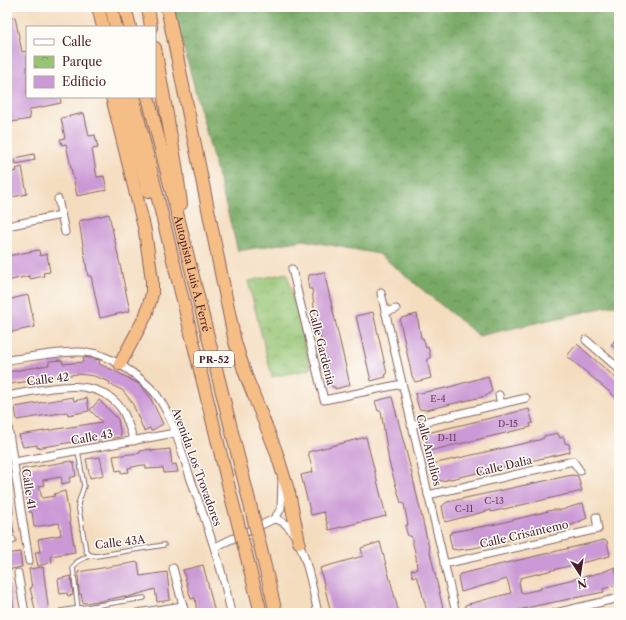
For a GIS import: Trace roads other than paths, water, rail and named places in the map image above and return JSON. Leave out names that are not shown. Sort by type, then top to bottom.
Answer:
[{"type":"highway","points":[[90,7],[95,26]]},
{"type":"highway","points":[[98,7],[103,26]]},
{"type":"highway","points":[[111,7],[116,26]]},
{"type":"highway","points":[[125,7],[130,26]]},
{"type":"highway","points":[[148,7],[151,26]]},
{"type":"highway","points":[[167,7],[235,342],[246,376],[271,435],[289,493],[299,542]]},
{"type":"highway","points":[[156,54],[182,198],[181,226]]},
{"type":"highway","points":[[112,98],[145,231],[152,280],[152,294],[146,315],[120,364]]},
{"type":"highway","points":[[122,98],[156,221],[172,256]]},
{"type":"highway","name":"Autopista Luis A. Ferré","points":[[133,98],[261,613]]},
{"type":"highway","name":"Autopista Luis A. Ferré","points":[[148,98],[276,613]]},
{"type":"street","points":[[58,199],[65,232]]},
{"type":"street","points":[[7,226],[61,215]]},
{"type":"street","name":"Calle Gardenia","points":[[292,269],[324,400],[402,384]]},
{"type":"street","name":"Calle Antulios","points":[[381,293],[456,613]]},
{"type":"street","points":[[385,312],[396,309]]},
{"type":"street","points":[[586,340],[619,369]]},
{"type":"street","name":"Avenida Los Trovadores","points":[[7,360],[72,352],[99,355],[120,364],[145,383],[160,399],[175,434],[214,547],[227,590],[231,613]]},
{"type":"street","name":"Calle 42","points":[[7,396],[69,386],[101,390],[120,407],[134,441]]},
{"type":"street","points":[[499,395],[500,404]]},
{"type":"street","points":[[411,424],[526,398]]},
{"type":"street","name":"Calle 41","points":[[7,420],[29,561]]},
{"type":"street","name":"Calle 43","points":[[14,462],[175,434]]},
{"type":"street","name":"Calle Dalia","points":[[428,495],[574,461],[580,471]]},
{"type":"street","points":[[214,547],[274,519],[281,509],[282,474]]},
{"type":"street","name":"Calle Crisántemo","points":[[444,564],[598,529],[596,517]]},
{"type":"street","points":[[274,519],[283,522],[299,542],[318,613]]},
{"type":"street","points":[[137,613],[184,609],[173,568]]},
{"type":"street","points":[[18,573],[25,613]]},
{"type":"street","points":[[555,613],[619,598]]},
{"type":"lane","name":"Calle 43A","points":[[78,451],[84,486],[78,504],[86,551],[90,555],[104,555],[164,545]]},
{"type":"lane","points":[[78,609],[73,568],[76,562],[90,555]]},
{"type":"lane","points":[[61,611],[144,598]]}]
